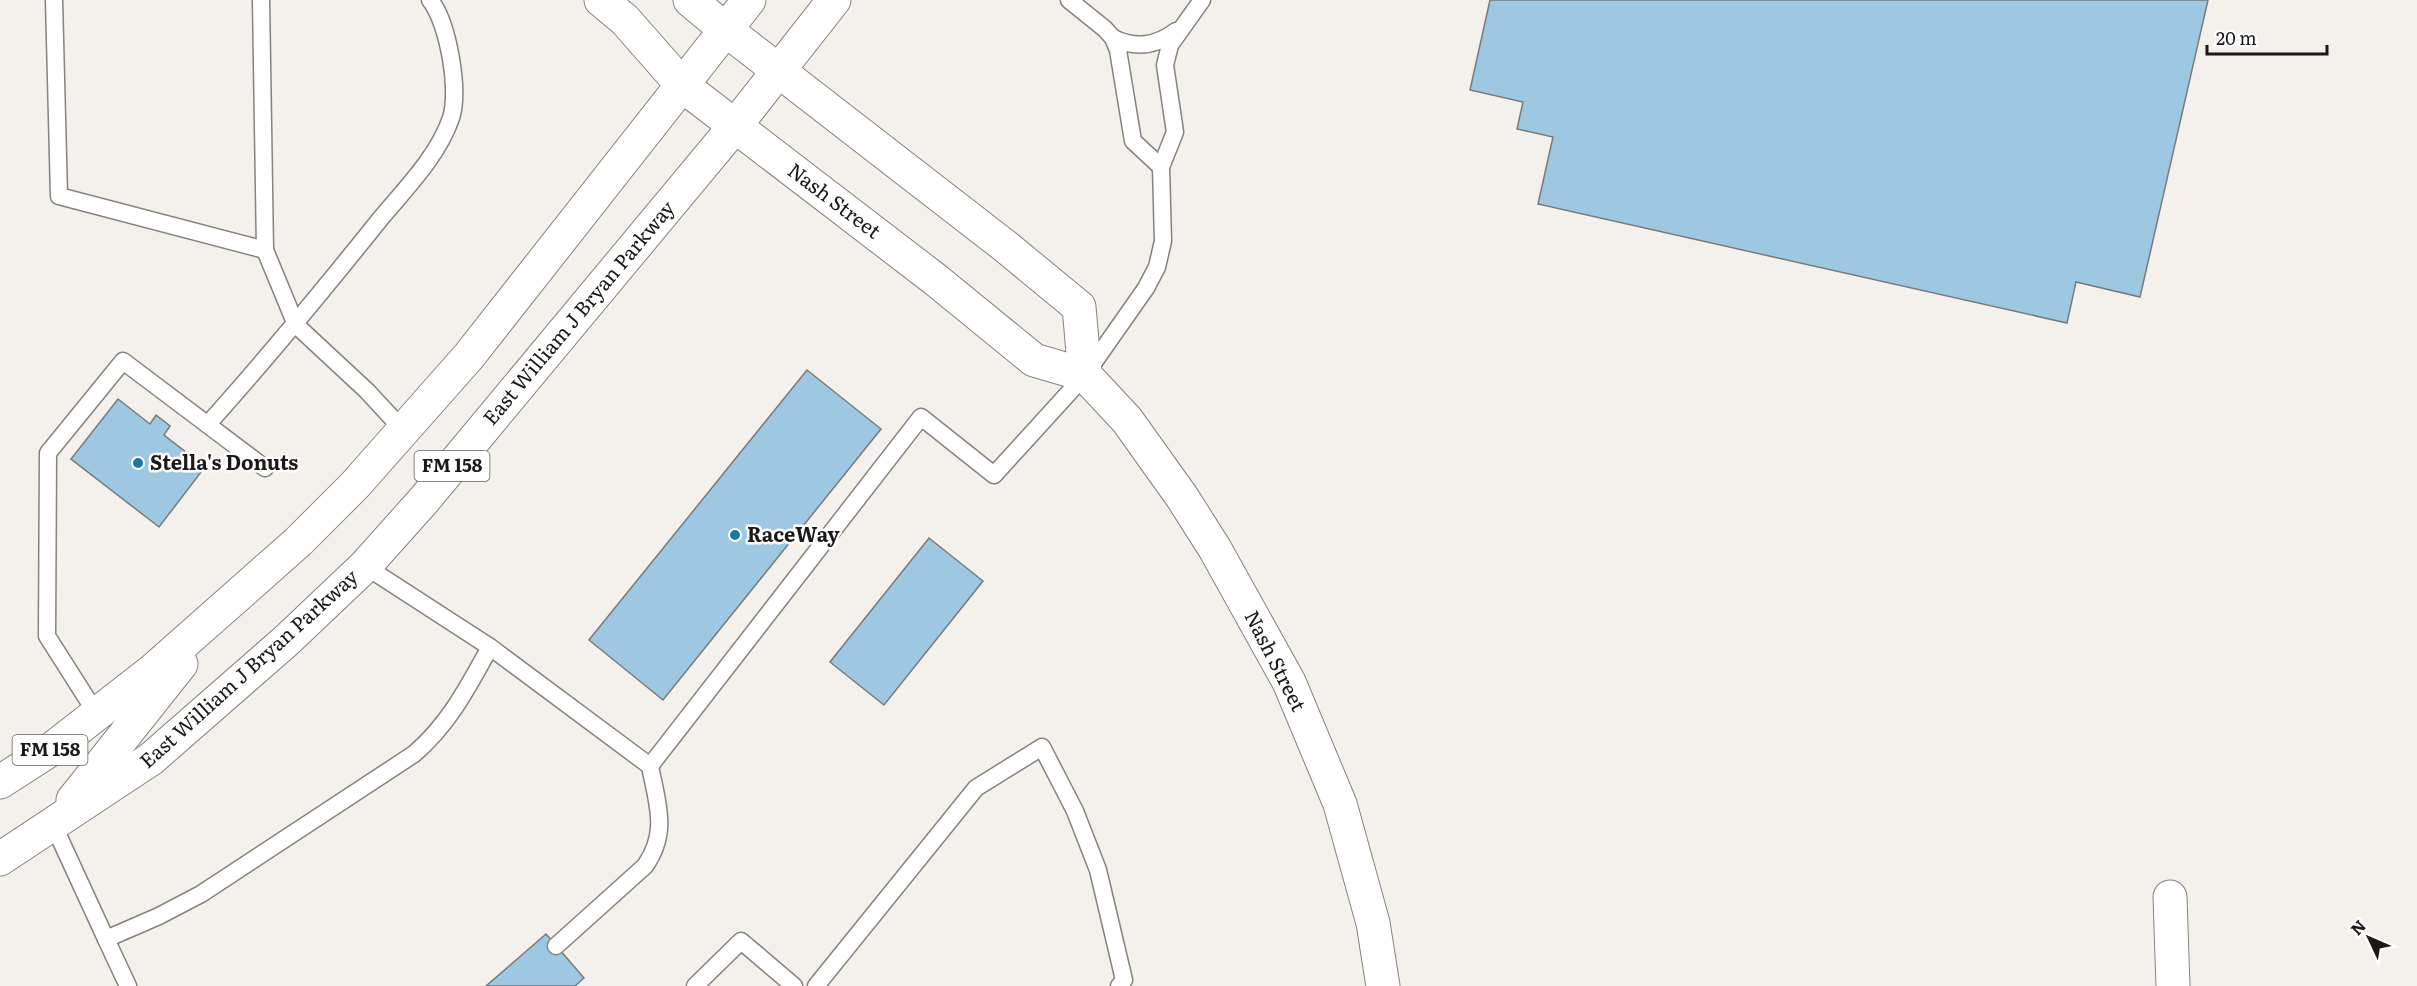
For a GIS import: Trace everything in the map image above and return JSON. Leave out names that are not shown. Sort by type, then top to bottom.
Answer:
[{"type":"main road","name":"Nash Street","points":[[602,0],[625,20],[683,86],[936,280],[1034,360],[1085,375],[1128,420],[1215,549],[1289,682],[1340,804],[1372,923],[1383,986]]},
{"type":"main road","points":[[690,0],[1005,246],[1079,307],[1085,375]]},
{"type":"main road","name":"FM 158","points":[[0,782],[53,748],[152,671],[313,527],[404,431],[469,356],[749,0]]},
{"type":"main road","name":"East William J Bryan Parkway","points":[[0,859],[151,759],[287,640],[365,566],[424,500],[735,126],[834,0]]},
{"type":"main road","points":[[53,824],[229,604]]},
{"type":"main road","points":[[2170,897],[2172,986]]},
{"type":"lane","points":[[54,0],[59,196],[265,250]]},
{"type":"lane","points":[[261,0],[265,250],[296,325],[367,391],[404,431]]},
{"type":"lane","points":[[208,424],[296,325],[431,156],[452,117],[454,66],[438,9],[430,0]]},
{"type":"lane","points":[[1069,0],[1113,38],[1124,44],[1148,45],[1160,42],[1181,27]]},
{"type":"lane","points":[[650,766],[921,417],[994,475],[1085,375],[1146,288],[1157,267],[1163,241],[1161,167],[1175,132],[1165,65],[1170,45],[1202,0]]},
{"type":"lane","points":[[1113,38],[1118,50],[1133,141],[1161,167]]},
{"type":"lane","points":[[96,713],[47,636],[48,453],[123,361],[265,468]]},
{"type":"lane","points":[[365,566],[490,647],[650,766],[661,821],[660,835],[654,853],[645,866],[556,946]]},
{"type":"lane","points":[[106,939],[159,916],[201,894],[414,754],[432,738],[459,703],[490,647]]},
{"type":"lane","points":[[816,986],[976,788],[1042,747],[1075,811],[1098,870],[1122,984]]},
{"type":"lane","points":[[53,824],[128,986]]},
{"type":"lane","points":[[695,986],[741,941],[794,986]]},
{"type":"building","points":[[1490,0],[2208,0],[2140,297],[2076,282],[2067,323],[1538,204],[1553,137],[1517,129],[1523,102],[1470,90]]},
{"type":"building","name":"RaceWay","points":[[807,370],[881,429],[663,700],[589,640]]},
{"type":"building","name":"Stella's Donuts","points":[[118,399],[150,424],[156,415],[170,426],[164,435],[205,467],[159,527],[71,459]]},
{"type":"building","points":[[929,538],[983,581],[884,705],[830,662]]},
{"type":"building","points":[[546,934],[584,978],[575,986],[486,986]]},
{"type":"place","name":"Stella's Donuts","points":[[138,463]]},
{"type":"place","name":"RaceWay","points":[[735,535]]}]
